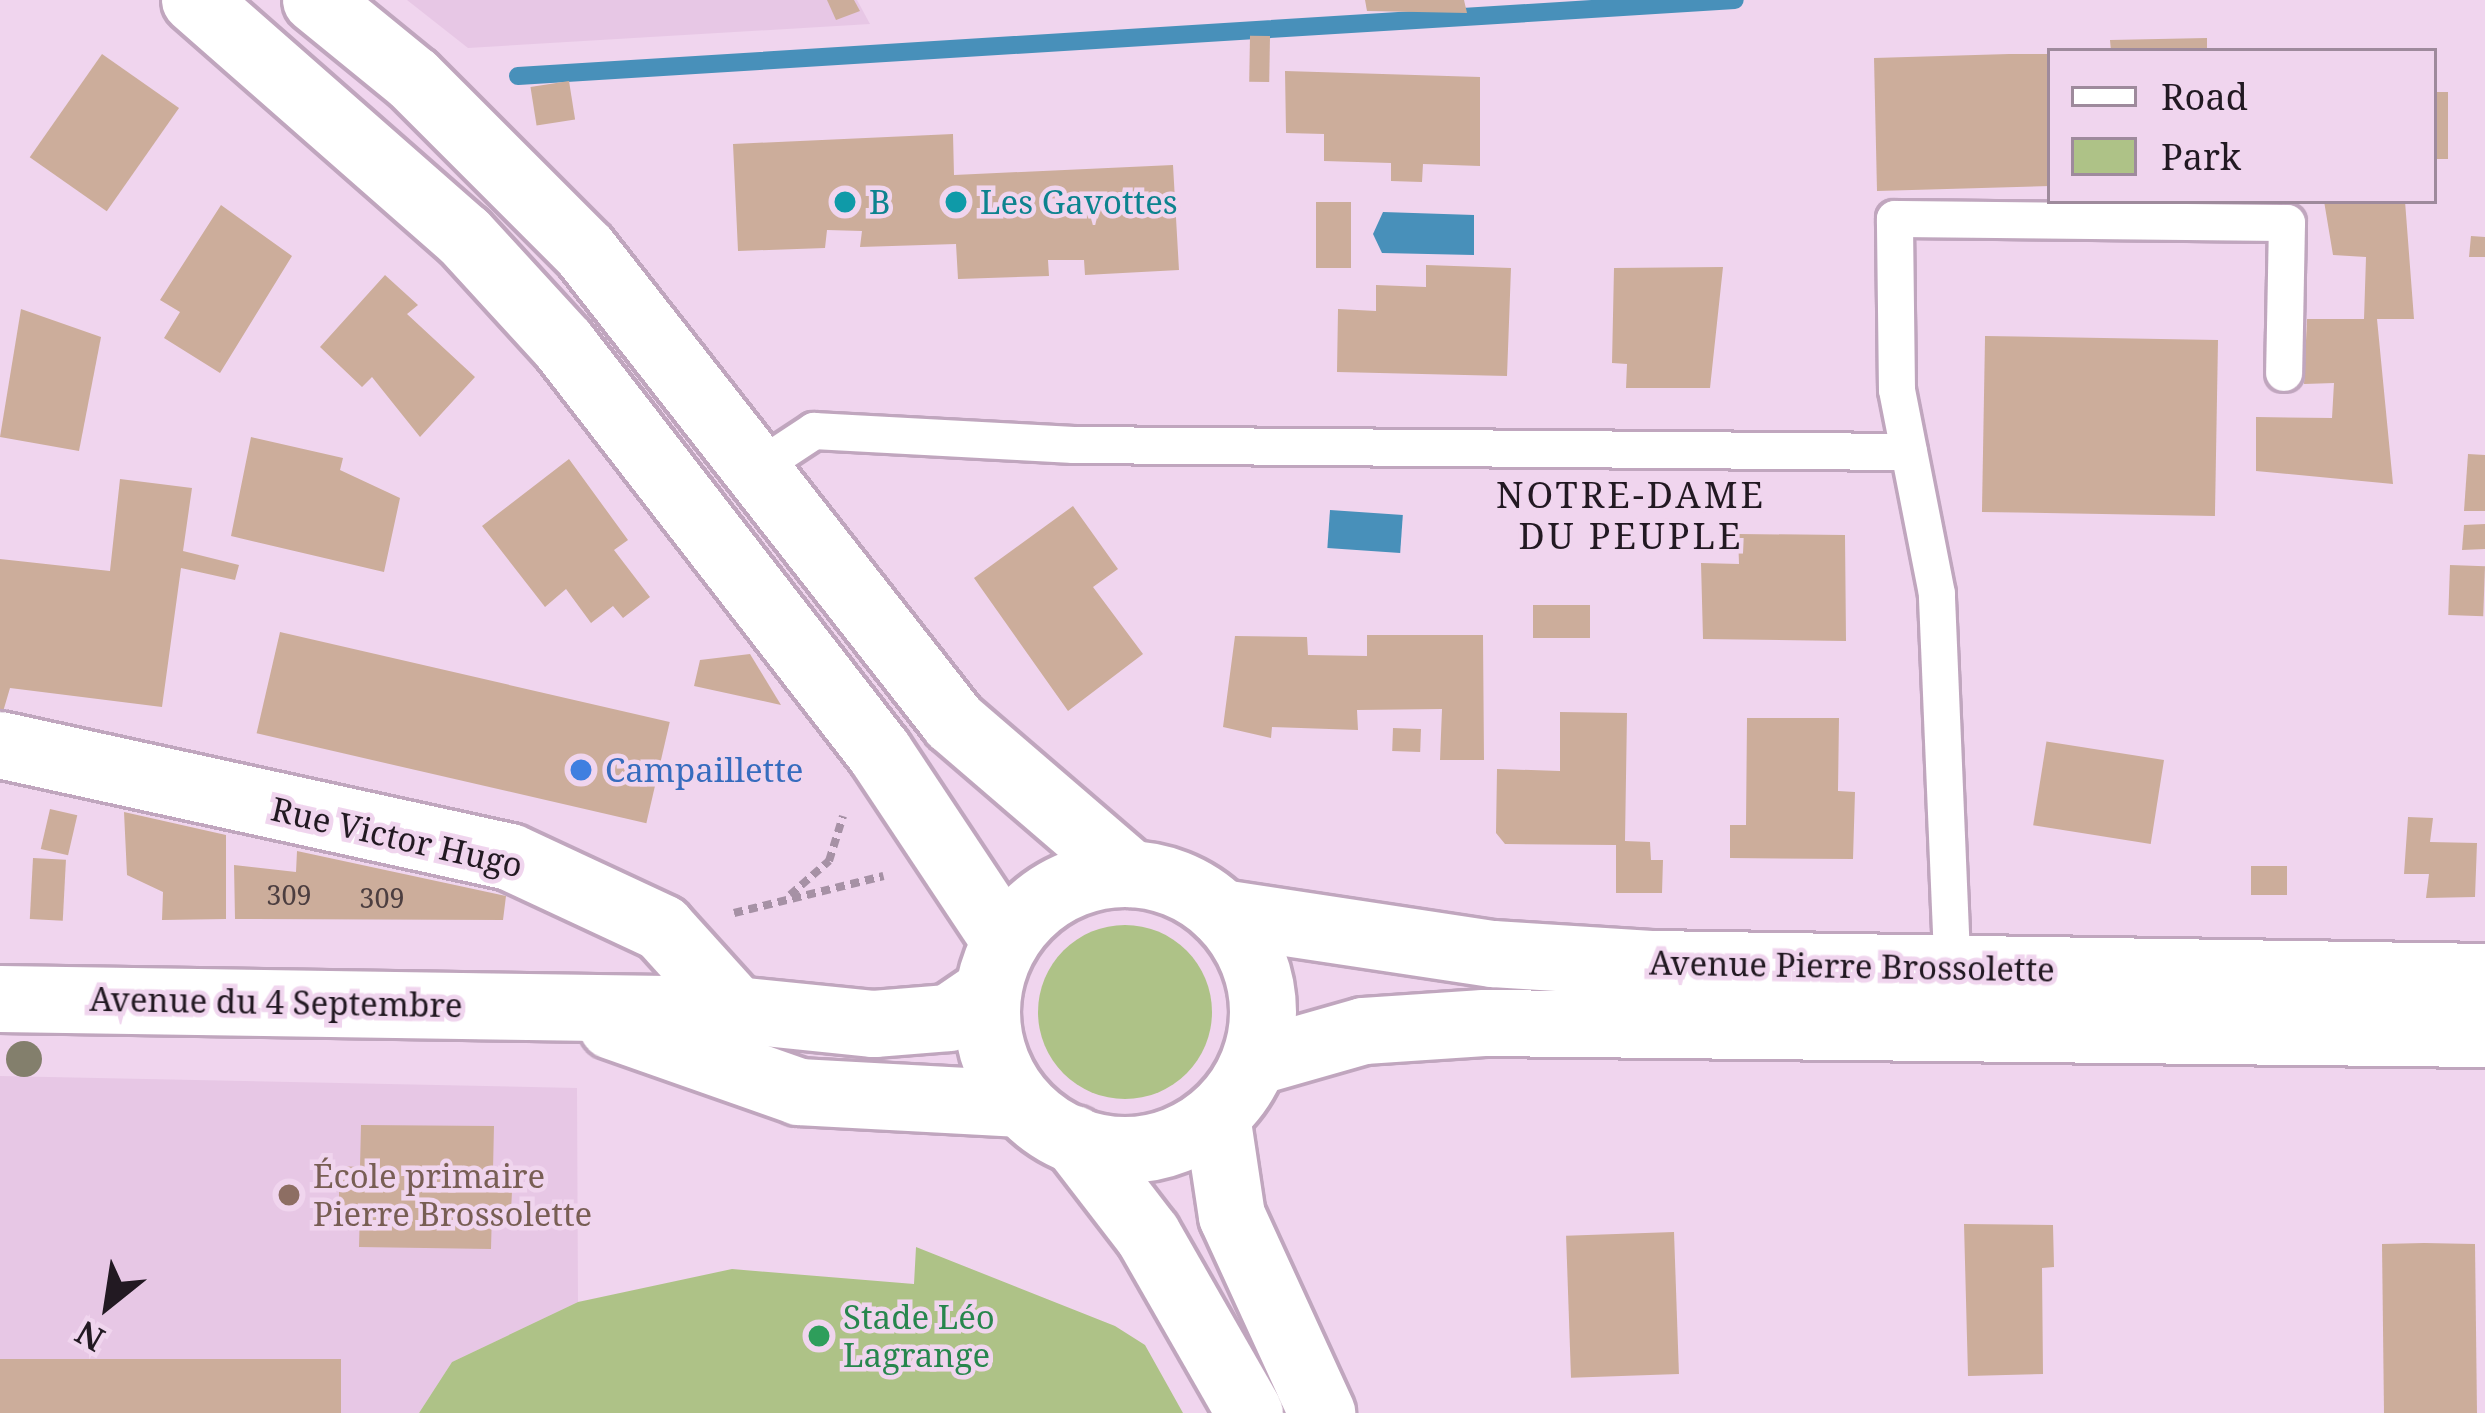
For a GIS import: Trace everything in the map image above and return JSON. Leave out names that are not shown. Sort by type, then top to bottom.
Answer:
[{"type":"main road","points":[[195,0],[464,236],[563,344],[855,718],[996,967],[999,1071],[1148,1235],[1250,1413]]},
{"type":"main road","points":[[316,0],[413,79],[585,251],[760,466],[954,722],[1131,874],[1221,913],[1260,983],[1255,1062],[1217,1116],[1145,1152],[1047,1122],[799,1092],[551,1005]]},
{"type":"main road","name":"Rue Victor Hugo","points":[[0,745],[510,857],[653,920],[736,1010]]},
{"type":"main road","points":[[996,967],[1058,890],[1131,874]]},
{"type":"main road","name":"Avenue Pierre Brossolette","points":[[1221,913],[1492,954],[1954,996],[2485,1034]]},
{"type":"main road","name":"Avenue du 4 Septembre","points":[[0,999],[551,1005],[736,1010],[912,1023],[949,1018],[996,967]]},
{"type":"main road","name":"Avenue Pierre Brossolette","points":[[1255,1062],[1364,1031],[1954,996],[2485,976]]},
{"type":"main road","points":[[671,1046],[724,1040],[736,1010]]},
{"type":"main road","points":[[1217,1116],[1232,1216],[1322,1413]]},
{"type":"lane","points":[[1954,996],[1937,594],[1909,452],[1895,219],[2287,223],[2284,373]]},
{"type":"lane","points":[[760,466],[814,431],[1074,445],[1909,452]]},
{"type":"path","points":[[777,902],[829,861],[844,804]]},
{"type":"path","points":[[721,918],[899,868]]},
{"type":"shaded area","points":[[407,0],[857,0],[870,24],[468,48]]},
{"type":"shaded area","name":"École primaire Pierre Brossolette","points":[[0,1076],[577,1088],[578,1302],[452,1362],[419,1413],[0,1413]]},
{"type":"green space","points":[[1125,925],[1158,932],[1186,951],[1205,979],[1212,1012],[1205,1045],[1186,1073],[1158,1092],[1125,1099],[1092,1092],[1064,1073],[1045,1045],[1038,1012],[1045,979],[1064,951],[1092,932]]},
{"type":"green space","name":"Stade Léo Lagrange","points":[[916,1247],[1115,1326],[1145,1345],[1183,1413],[419,1413],[452,1362],[578,1302],[732,1269],[914,1284]]},
{"type":"water","points":[[1383,212],[1474,215],[1474,255],[1382,253],[1373,234]]},
{"type":"water","points":[[1330,510],[1403,515],[1400,553],[1327,548]]},
{"type":"building","points":[[827,0],[854,0],[860,11],[836,20]]},
{"type":"building","points":[[1365,0],[1464,0],[1467,13],[1367,11]]},
{"type":"building","points":[[1250,36],[1270,36],[1269,82],[1249,82]]},
{"type":"building","points":[[2207,38],[2207,48],[2111,48],[2110,40]]},
{"type":"building","points":[[102,54],[179,108],[107,211],[30,157]]},
{"type":"building","points":[[2047,54],[2047,186],[1877,191],[1874,58]]},
{"type":"building","points":[[1285,71],[1480,77],[1480,166],[1423,164],[1422,182],[1391,181],[1391,163],[1324,161],[1324,134],[1286,133]]},
{"type":"building","points":[[569,81],[575,120],[537,126],[530,87]]},
{"type":"building","points":[[2437,92],[2448,92],[2448,159],[2437,159]]},
{"type":"building","name":"Les Gavottes","points":[[953,134],[954,175],[1173,165],[1179,270],[1085,275],[1084,260],[1048,260],[1049,276],[958,279],[956,244],[860,247],[862,231],[827,230],[825,248],[738,251],[733,144]]},
{"type":"building","points":[[1316,202],[1351,202],[1351,268],[1316,268]]},
{"type":"building","points":[[2324,204],[2405,204],[2414,319],[2377,319],[2393,484],[2256,471],[2256,417],[2332,418],[2334,383],[2304,384],[2307,319],[2364,319],[2366,257],[2333,255]]},
{"type":"building","points":[[221,205],[292,256],[220,373],[164,338],[180,312],[160,300]]},
{"type":"building","points":[[2471,236],[2485,237],[2485,257],[2469,257]]},
{"type":"building","points":[[1426,265],[1511,268],[1507,376],[1337,372],[1338,309],[1376,311],[1376,285],[1426,287]]},
{"type":"building","points":[[1723,267],[1710,388],[1626,388],[1627,364],[1612,363],[1614,268]]},
{"type":"building","points":[[385,275],[418,305],[407,314],[475,377],[420,437],[372,377],[362,387],[320,347]]},
{"type":"building","points":[[21,309],[101,337],[79,451],[0,437]]},
{"type":"building","points":[[1985,336],[2218,340],[2215,516],[1982,512]]},
{"type":"building","points":[[251,437],[343,458],[340,470],[400,498],[384,572],[231,536]]},
{"type":"building","points":[[2468,454],[2485,455],[2485,511],[2464,511]]},
{"type":"building","points":[[569,459],[628,540],[614,550],[650,597],[623,618],[613,606],[591,623],[566,589],[545,607],[482,526]]},
{"type":"building","points":[[120,479],[192,488],[183,551],[239,565],[235,580],[181,568],[162,707],[10,688],[0,722],[0,559],[110,571]]},
{"type":"building","points":[[1073,506],[1118,569],[1093,587],[1143,654],[1068,711],[974,578]]},
{"type":"building","points":[[2485,524],[2485,549],[2462,550],[2464,525]]},
{"type":"building","points":[[1738,534],[1845,535],[1846,641],[1703,639],[1701,563],[1739,564]]},
{"type":"building","points":[[2450,565],[2485,566],[2483,616],[2448,615]]},
{"type":"building","points":[[1533,605],[1590,605],[1590,638],[1533,638]]},
{"type":"building","points":[[280,632],[670,722],[646,823],[257,733]]},
{"type":"building","points":[[1367,635],[1483,635],[1484,760],[1440,760],[1442,709],[1357,710],[1358,730],[1272,727],[1271,738],[1223,727],[1235,636],[1307,637],[1308,655],[1367,656]]},
{"type":"building","points":[[750,654],[781,705],[694,686],[700,660]]},
{"type":"building","points":[[1560,712],[1627,713],[1625,841],[1650,842],[1651,860],[1663,860],[1662,893],[1616,893],[1616,845],[1505,844],[1496,833],[1497,769],[1560,771]]},
{"type":"building","points":[[1747,718],[1839,718],[1838,791],[1855,792],[1853,859],[1730,858],[1730,825],[1746,825]]},
{"type":"building","points":[[1393,728],[1421,729],[1420,752],[1392,751]]},
{"type":"building","points":[[2046,741],[2164,760],[2151,844],[2033,825]]},
{"type":"building","points":[[50,809],[77,815],[68,855],[41,849]]},
{"type":"building","points":[[124,812],[226,835],[226,919],[162,920],[163,892],[127,875]]},
{"type":"building","points":[[2408,817],[2433,818],[2430,842],[2477,843],[2475,897],[2426,898],[2429,874],[2404,874]]},
{"type":"building","points":[[297,851],[506,896],[503,920],[235,919],[234,865],[296,872]]},
{"type":"building","points":[[33,858],[66,860],[63,921],[30,919]]},
{"type":"building","points":[[2251,866],[2287,866],[2287,895],[2251,895]]},
{"type":"building","points":[[361,1125],[494,1126],[493,1170],[513,1170],[511,1212],[492,1211],[491,1249],[359,1247],[360,1206],[339,1205],[339,1166],[360,1167]]},
{"type":"building","points":[[1964,1224],[2053,1225],[2054,1267],[2042,1268],[2043,1374],[1968,1376]]},
{"type":"building","points":[[1674,1232],[1679,1374],[1571,1378],[1566,1236]]},
{"type":"building","points":[[2382,1244],[2475,1244],[2477,1413],[2384,1413]]},
{"type":"building","points":[[0,1359],[341,1359],[341,1413],[0,1413]]},
{"type":"waterway","points":[[518,76],[1735,0]]},
{"type":"place","name":"B","points":[[845,202]]},
{"type":"place","name":"Les Gavottes","points":[[956,202]]},
{"type":"place","name":"Campaillette","points":[[581,770]]},
{"type":"place","name":"École primaire Pierre Brossolette","points":[[289,1195]]},
{"type":"place","name":"Stade Léo Lagrange","points":[[819,1336]]},
{"type":"district","name":"NOTRE-DAME DU PEUPLE","points":[[1631,514]]}]
